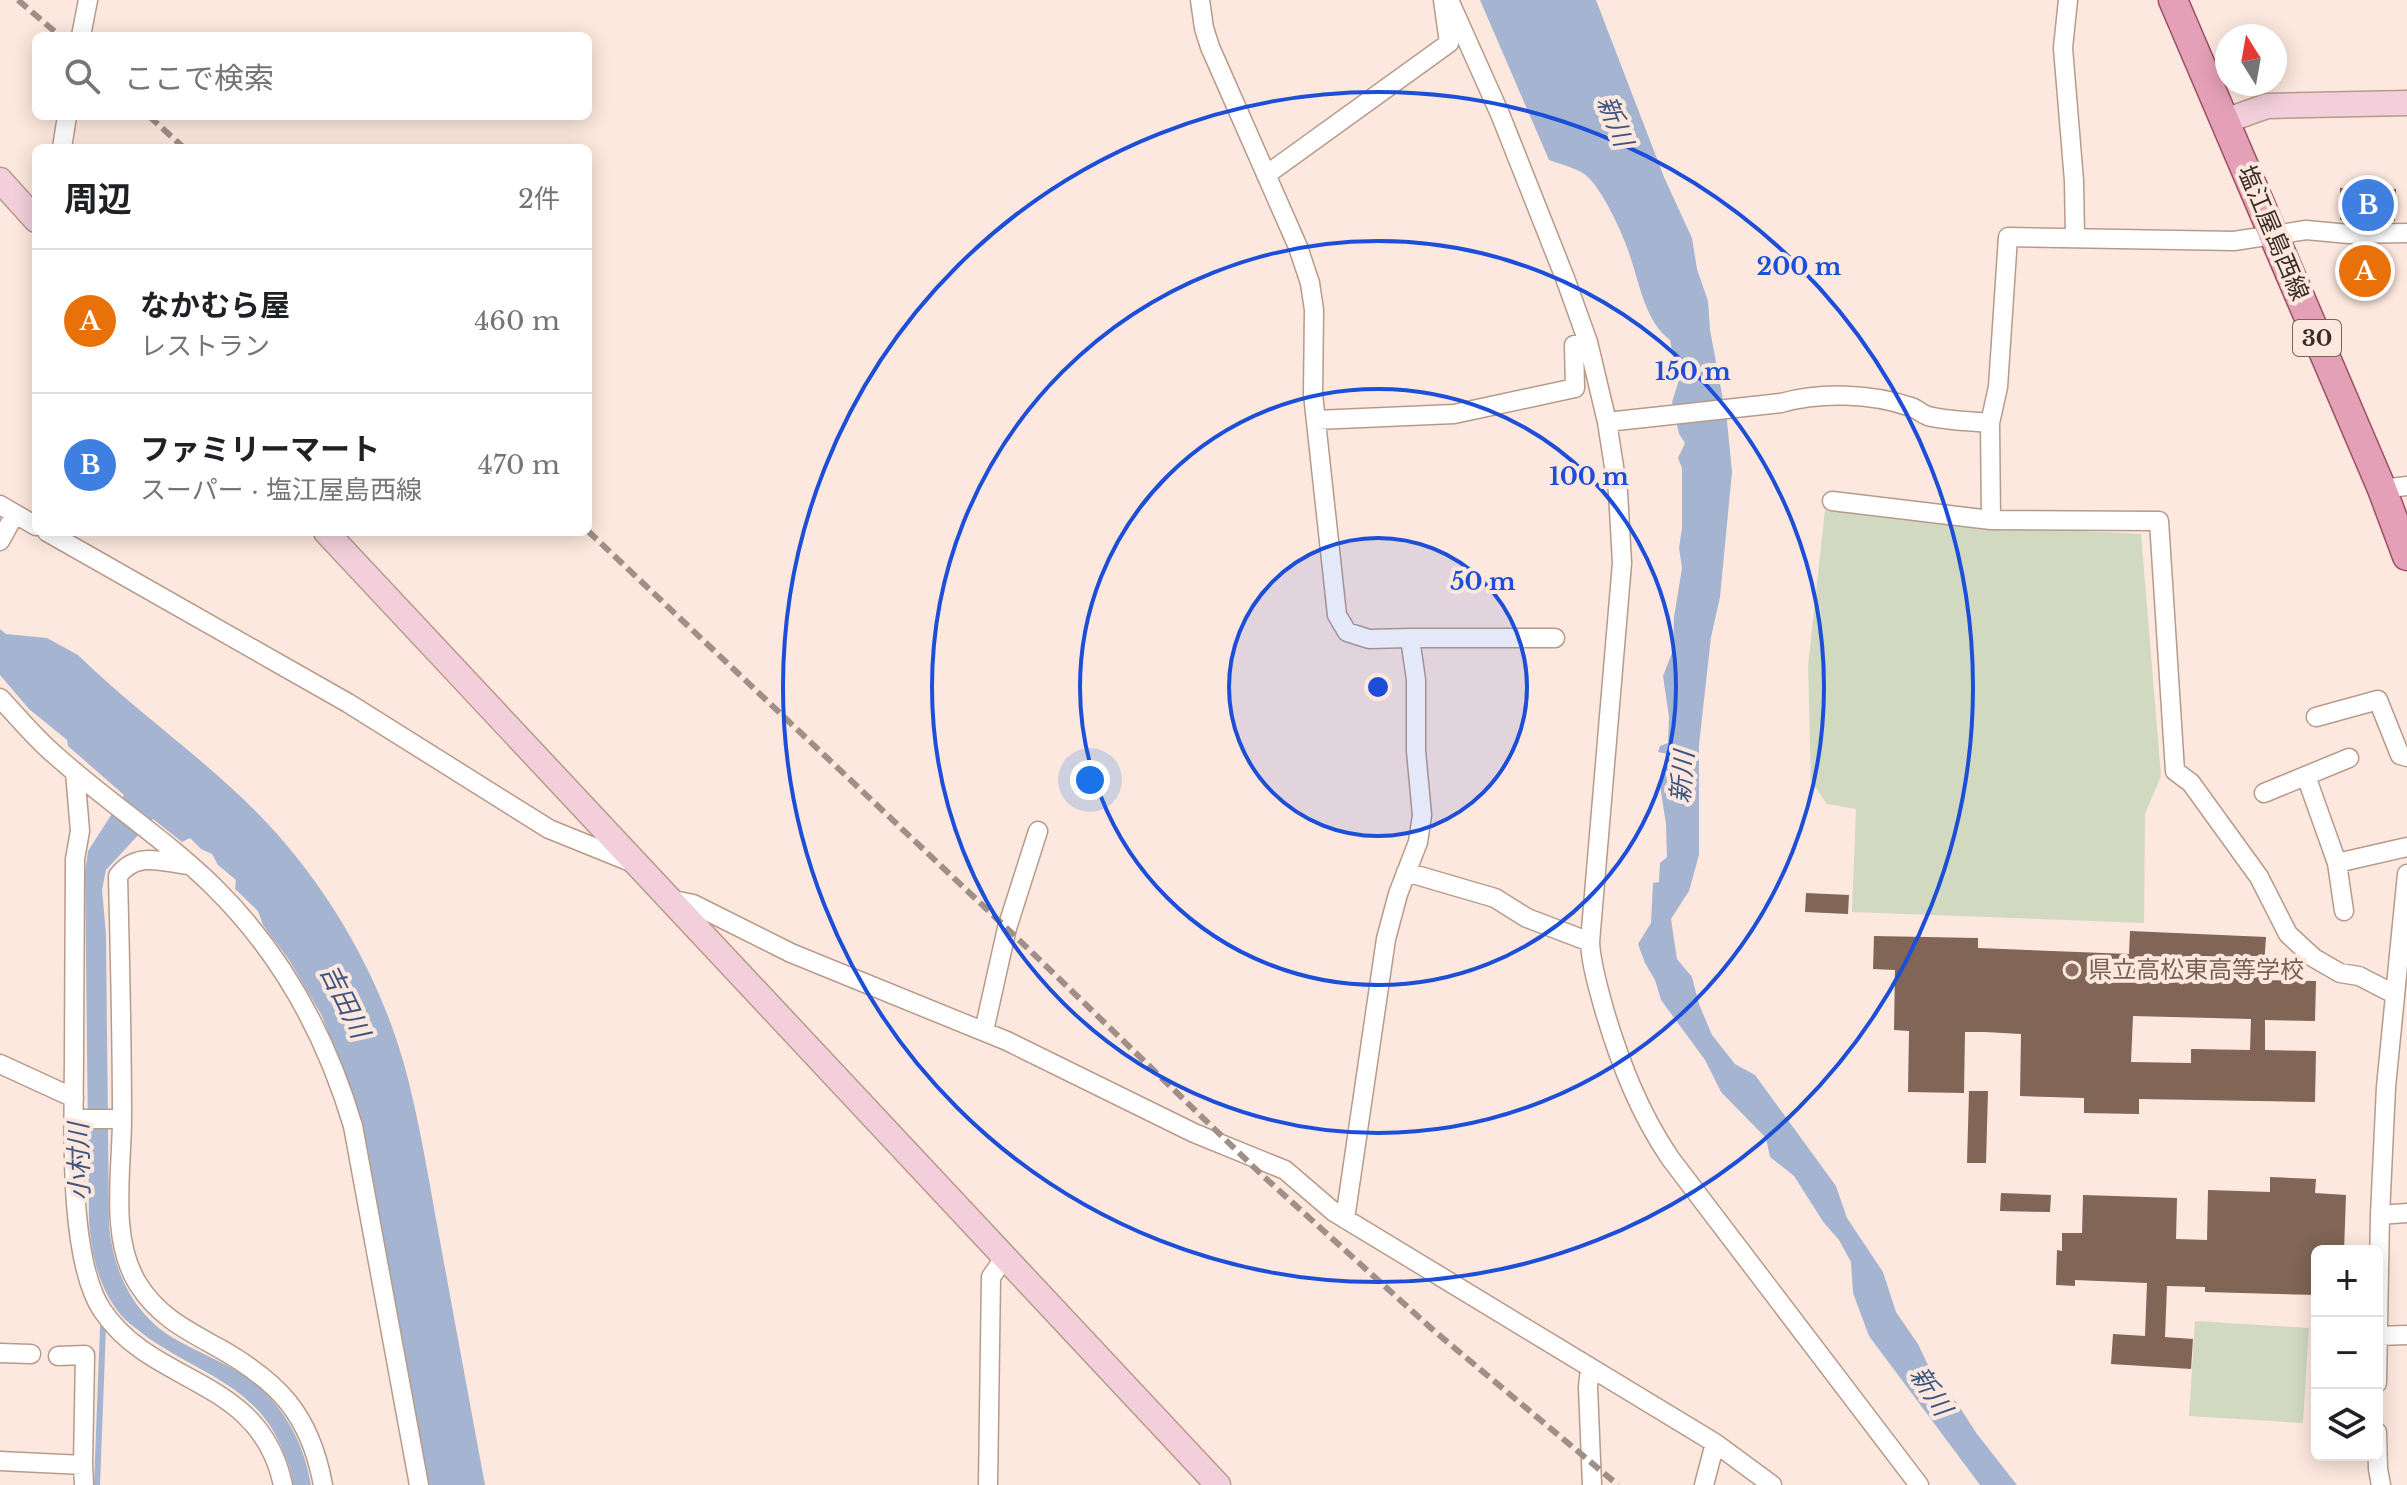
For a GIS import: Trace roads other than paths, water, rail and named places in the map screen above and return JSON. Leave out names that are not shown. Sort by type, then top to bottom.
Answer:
[{"type":"main road","name":"塩江屋島西線","points":[[2173,0],[2273,234],[2394,488],[2407,556]]},
{"type":"street","points":[[82,32],[88,0]]},
{"type":"street","points":[[1200,0],[1210,47],[1298,247],[1310,283],[1314,310],[1313,394],[1337,615],[1347,632],[1369,639],[1555,638]]},
{"type":"street","points":[[1266,175],[1449,43],[1443,0]]},
{"type":"street","points":[[1449,0],[1500,114],[1565,278],[1588,342],[1607,422],[1618,492],[1622,563],[1590,942],[1598,987],[1615,1046],[1650,1128],[1919,1485]]},
{"type":"street","points":[[2068,0],[2063,48],[2073,168],[2075,238]]},
{"type":"street","points":[[2225,121],[2267,106],[2407,103]]},
{"type":"street","points":[[63,144],[66,120]]},
{"type":"street","points":[[0,180],[32,216]]},
{"type":"street","points":[[1991,520],[1990,423],[1998,387],[2008,237],[2234,241],[2306,230],[2349,234],[2407,233]]},
{"type":"street","points":[[1316,420],[1454,414],[1575,388],[1574,345],[1588,342]]},
{"type":"street","points":[[1607,422],[1781,403],[1804,397],[1869,398],[1912,407],[1927,415],[1990,423]]},
{"type":"street","points":[[1832,501],[1991,520],[2159,521],[2175,771],[2191,783],[2259,877],[2288,934],[2314,958],[2340,973],[2359,976],[2394,994]]},
{"type":"street","points":[[0,541],[8,510],[32,524]]},
{"type":"street","points":[[54,536],[348,703],[549,829],[635,865]]},
{"type":"street","points":[[330,536],[1218,1485]]},
{"type":"street","points":[[1345,1219],[1386,939],[1418,842],[1422,815],[1416,751],[1416,680],[1410,638]]},
{"type":"street","points":[[0,698],[54,755],[213,886],[283,971],[307,1009],[342,1090],[363,1177],[419,1485]]},
{"type":"street","points":[[2316,717],[2378,700],[2400,755],[2407,757]]},
{"type":"street","points":[[2264,793],[2349,758]]},
{"type":"street","points":[[2306,776],[2337,863],[2344,911]]},
{"type":"street","points":[[82,777],[80,831],[75,859],[74,1119],[78,1223],[83,1264],[91,1291],[104,1313],[133,1342],[236,1405],[260,1430],[279,1466],[283,1485]]},
{"type":"street","points":[[984,1031],[1007,928],[1038,831]]},
{"type":"street","points":[[2337,863],[2407,847]]},
{"type":"street","points":[[188,865],[138,859],[118,876],[122,1119],[120,1217],[125,1255],[136,1282],[154,1307],[180,1327],[258,1371],[286,1398],[305,1429],[320,1465],[323,1485]]},
{"type":"street","points":[[1406,872],[1495,898],[1527,918],[1590,942]]},
{"type":"street","points":[[2378,1317],[2386,1087],[2407,874]]},
{"type":"street","points":[[669,899],[693,904],[791,953],[984,1031],[1194,1133],[1285,1170],[1345,1219],[1715,1443],[1772,1485]]},
{"type":"street","points":[[0,1064],[74,1098]]},
{"type":"street","points":[[74,1119],[122,1119]]},
{"type":"street","points":[[2380,1215],[2407,1213]]},
{"type":"street","points":[[988,1485],[991,1277],[1005,1257]]},
{"type":"street","points":[[2383,1336],[2407,1335]]},
{"type":"street","points":[[0,1353],[31,1354]]},
{"type":"street","points":[[58,1356],[85,1355],[84,1485]]},
{"type":"street","points":[[1590,1368],[1592,1485]]},
{"type":"street","points":[[1704,1485],[1715,1443]]},
{"type":"street","points":[[0,1461],[83,1465]]},
{"type":"street","points":[[2378,1461],[2381,1485]]},
{"type":"water","name":"新川","points":[[1480,0],[1596,0],[1664,177],[1692,238],[1697,269],[1708,301],[1732,472],[1720,597],[1711,637],[1699,745],[1699,855],[1689,891],[1671,919],[1677,959],[1692,977],[1712,1035],[1735,1064],[1755,1075],[1836,1186],[1847,1218],[1883,1272],[1896,1312],[1918,1344],[1935,1380],[1957,1403],[2017,1485],[1980,1485],[1869,1336],[1853,1293],[1851,1262],[1839,1240],[1824,1223],[1794,1176],[1770,1157],[1766,1138],[1721,1092],[1705,1060],[1661,1000],[1638,944],[1651,923],[1653,883],[1659,882],[1660,863],[1667,857],[1660,786],[1668,754],[1658,752],[1660,746],[1668,743],[1669,717],[1663,676],[1673,650],[1674,617],[1682,568],[1679,548],[1682,468],[1678,458],[1685,443],[1679,434],[1672,402],[1678,383],[1670,340],[1649,313],[1613,215],[1589,178],[1575,169],[1549,160]]},
{"type":"water","name":"吉田川","points":[[0,629],[6,634],[47,638],[78,655],[236,792],[304,866],[356,946],[383,1004],[410,1086],[485,1485],[428,1485],[358,1113],[322,1016],[289,960],[263,925],[258,911],[235,889],[236,880],[218,865],[212,854],[201,849],[190,838],[182,842],[153,819],[106,870],[102,890],[106,934],[109,1225],[114,1256],[132,1298],[152,1322],[172,1337],[250,1380],[276,1405],[302,1450],[311,1485],[293,1485],[280,1444],[254,1406],[220,1380],[143,1334],[122,1317],[106,1293],[94,1259],[89,1222],[85,872],[88,851],[124,795],[68,746],[67,740],[29,709],[0,675]]},
{"type":"waterway","points":[[97,1485],[103,1327]]},
{"type":"railway","points":[[18,0],[55,32]]},
{"type":"railway","points":[[153,120],[180,144]]},
{"type":"railway","points":[[592,535],[1262,1175],[1432,1329],[1618,1485]]},
{"type":"place","name":"ファミリーマート","points":[[2368,205]]},
{"type":"place","name":"なかむら屋","points":[[2365,271]]},
{"type":"place","name":"県立高松東高等学校","points":[[2072,970]]},
{"type":"water label","name":"小村川","points":[[79,1162]]}]
